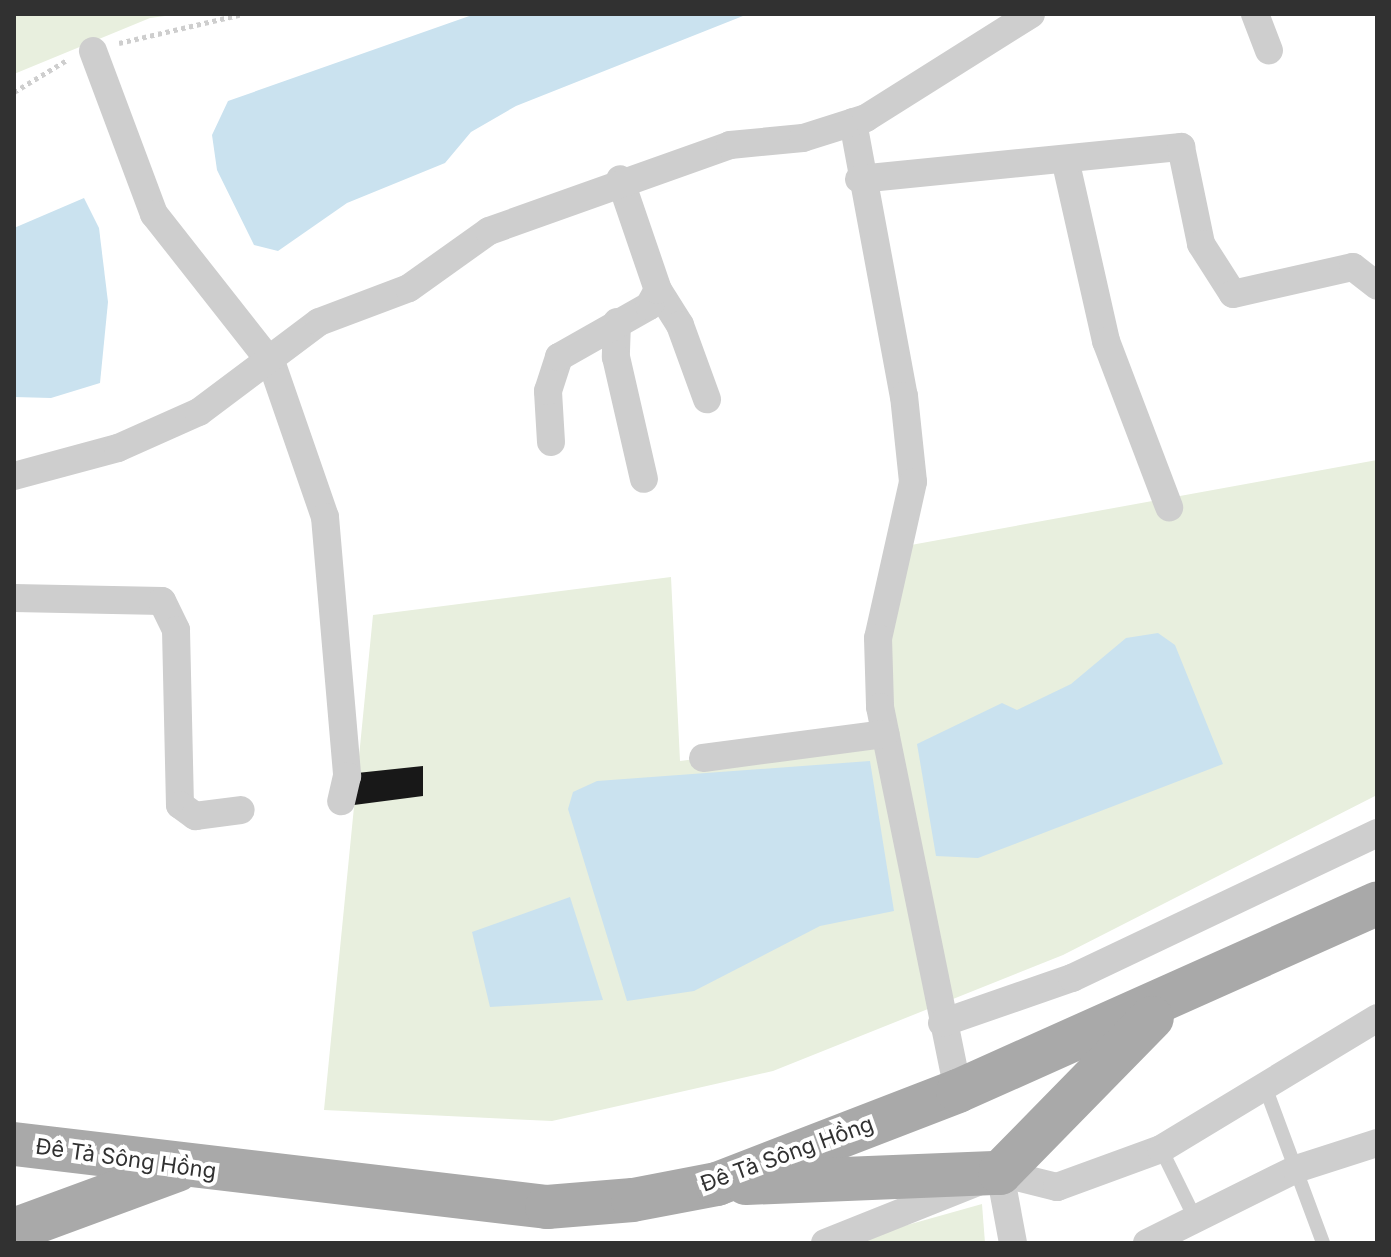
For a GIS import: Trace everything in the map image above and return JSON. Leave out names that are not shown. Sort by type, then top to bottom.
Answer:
[{"type":"main road","name":"Đê Tả Sông Hồng","points":[[14,1144],[183,1168],[547,1207],[717,1184],[958,1091],[1171,1000],[1377,904]]},
{"type":"main road","points":[[717,1184],[1000,1173],[1171,1000]]},
{"type":"main road","points":[[14,1230],[183,1168]]},
{"type":"street","points":[[14,476],[132,442],[199,412],[272,364],[319,322],[409,288],[489,231],[620,179],[730,145],[803,138],[853,122],[1031,14]]},
{"type":"street","points":[[1255,14],[1269,50]]},
{"type":"street","points":[[93,51],[154,214],[272,364],[332,548],[347,776],[341,801]]},
{"type":"street","points":[[853,122],[859,179],[904,396],[913,482],[878,638],[885,734],[958,1091]]},
{"type":"street","points":[[859,179],[1181,147],[1201,244],[1233,294],[1353,267],[1377,286]]},
{"type":"street","points":[[1065,159],[1106,341],[1169,507]]},
{"type":"street","points":[[620,179],[658,290],[680,325],[707,399]]},
{"type":"street","points":[[551,442],[548,391],[559,357],[649,306],[658,290]]},
{"type":"street","points":[[617,322],[616,357],[644,479]]},
{"type":"street","points":[[14,598],[162,601],[176,630],[180,805],[195,816],[241,810]]},
{"type":"street","points":[[703,758],[885,734]]},
{"type":"street","points":[[942,1023],[1072,978],[1377,833]]},
{"type":"street","points":[[825,1243],[1000,1173],[1057,1187],[1161,1149],[1264,1083],[1377,1018]]},
{"type":"street","points":[[1147,1243],[1296,1169],[1377,1143]]},
{"type":"street","points":[[1000,1173],[1013,1243]]},
{"type":"street","points":[[14,1239],[42,1243]]},
{"type":"lane","points":[[1264,1083],[1323,1243]]},
{"type":"lane","points":[[1161,1149],[1196,1220]]},
{"type":"path","points":[[14,92],[56,63],[243,14]]},
{"type":"green space","points":[[14,14],[180,14],[150,18],[14,74]]},
{"type":"green space","points":[[1377,460],[1377,795],[1063,955],[773,1071],[552,1121],[324,1110],[373,615],[671,577],[680,761],[884,734],[880,707],[900,547]]},
{"type":"green space","points":[[982,1204],[985,1243],[843,1243]]},
{"type":"water","points":[[475,14],[748,14],[516,106],[471,132],[445,163],[347,203],[278,251],[254,245],[217,170],[212,135],[228,101]]},
{"type":"water","points":[[84,198],[99,228],[108,302],[100,383],[51,398],[14,397],[14,228]]},
{"type":"water","points":[[1158,633],[1175,645],[1223,764],[978,858],[936,856],[917,744],[1002,703],[1017,710],[1071,684],[1126,638]]},
{"type":"water","points":[[870,761],[894,911],[820,926],[694,991],[627,1001],[568,809],[573,792],[597,781]]},
{"type":"water","points":[[570,897],[603,1000],[490,1007],[472,932]]},
{"type":"building","points":[[423,766],[423,796],[354,805],[357,773]]}]
